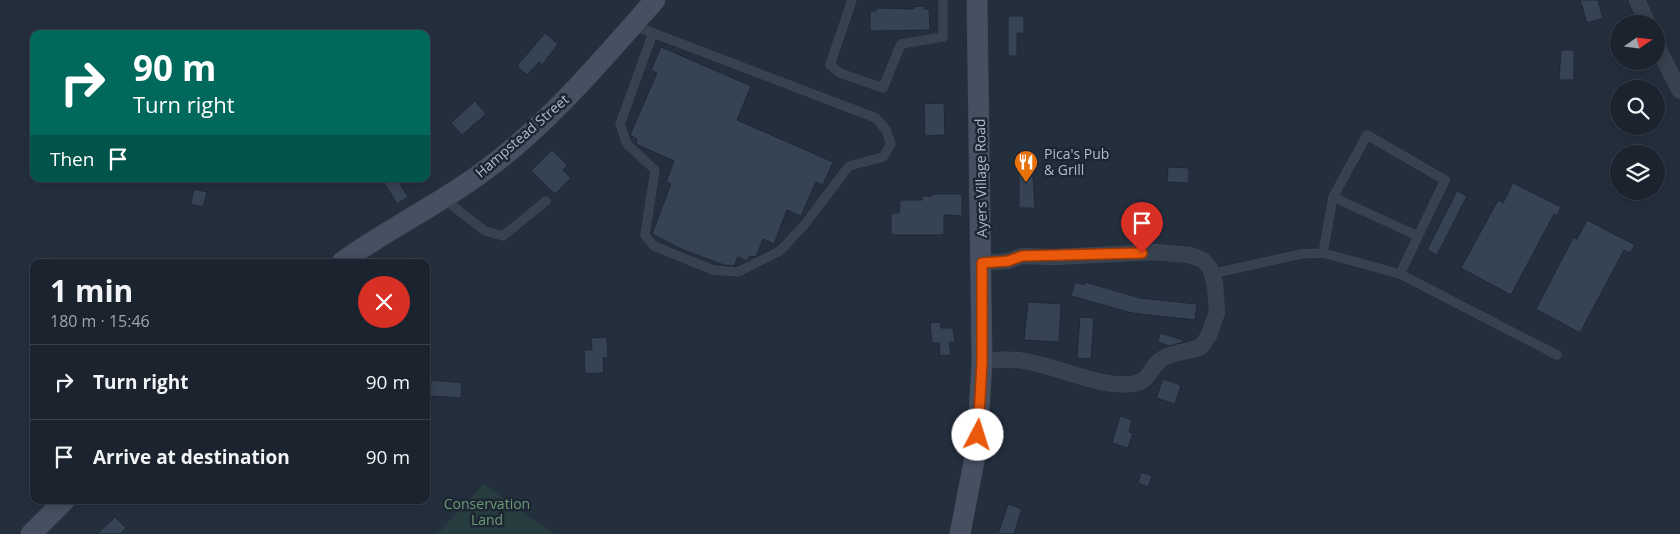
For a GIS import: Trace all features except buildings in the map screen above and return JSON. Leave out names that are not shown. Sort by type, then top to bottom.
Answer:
[{"type":"main road","name":"Hampstead Street","points":[[347,259],[443,199],[495,163],[562,102],[655,0]]},
{"type":"main road","name":"Ayers Village Road","points":[[960,534],[977,446],[982,362],[977,0]]},
{"type":"main road","points":[[31,534],[61,504]]},
{"type":"street","points":[[1637,0],[1644,15]]},
{"type":"street","points":[[1665,62],[1680,91]]},
{"type":"street","points":[[982,263],[1008,261],[1022,256],[1054,257],[1156,252],[1190,255],[1204,260],[1211,274],[1215,284],[1217,312],[1209,335],[1201,348],[1164,358],[1157,363],[1145,380],[1136,384],[1112,383],[1008,359],[982,362]]},
{"type":"lane","points":[[852,0],[830,65],[840,73],[883,88],[901,44],[943,37],[943,0]]},
{"type":"lane","points":[[633,25],[876,118],[886,130],[890,144],[883,157],[849,166],[805,224],[780,251],[738,272],[713,270],[654,246],[645,235],[655,170],[628,144],[620,124],[653,33]]},
{"type":"lane","points":[[1322,253],[1334,197],[1367,135],[1445,180],[1400,274]]},
{"type":"lane","points":[[1334,197],[1418,236]]},
{"type":"lane","points":[[443,199],[485,231],[503,236],[546,201]]},
{"type":"lane","points":[[1211,274],[1302,254],[1322,253],[1400,274],[1556,355]]},
{"type":"green space","name":"Conservation Land","points":[[484,484],[554,534],[437,534]]},
{"type":"place","name":"Pica's Pub & Grill","points":[[1026,183]]},
{"type":"route","points":[[978,435],[982,362],[982,263],[1008,261],[1022,256],[1054,257],[1142,253]]}]
